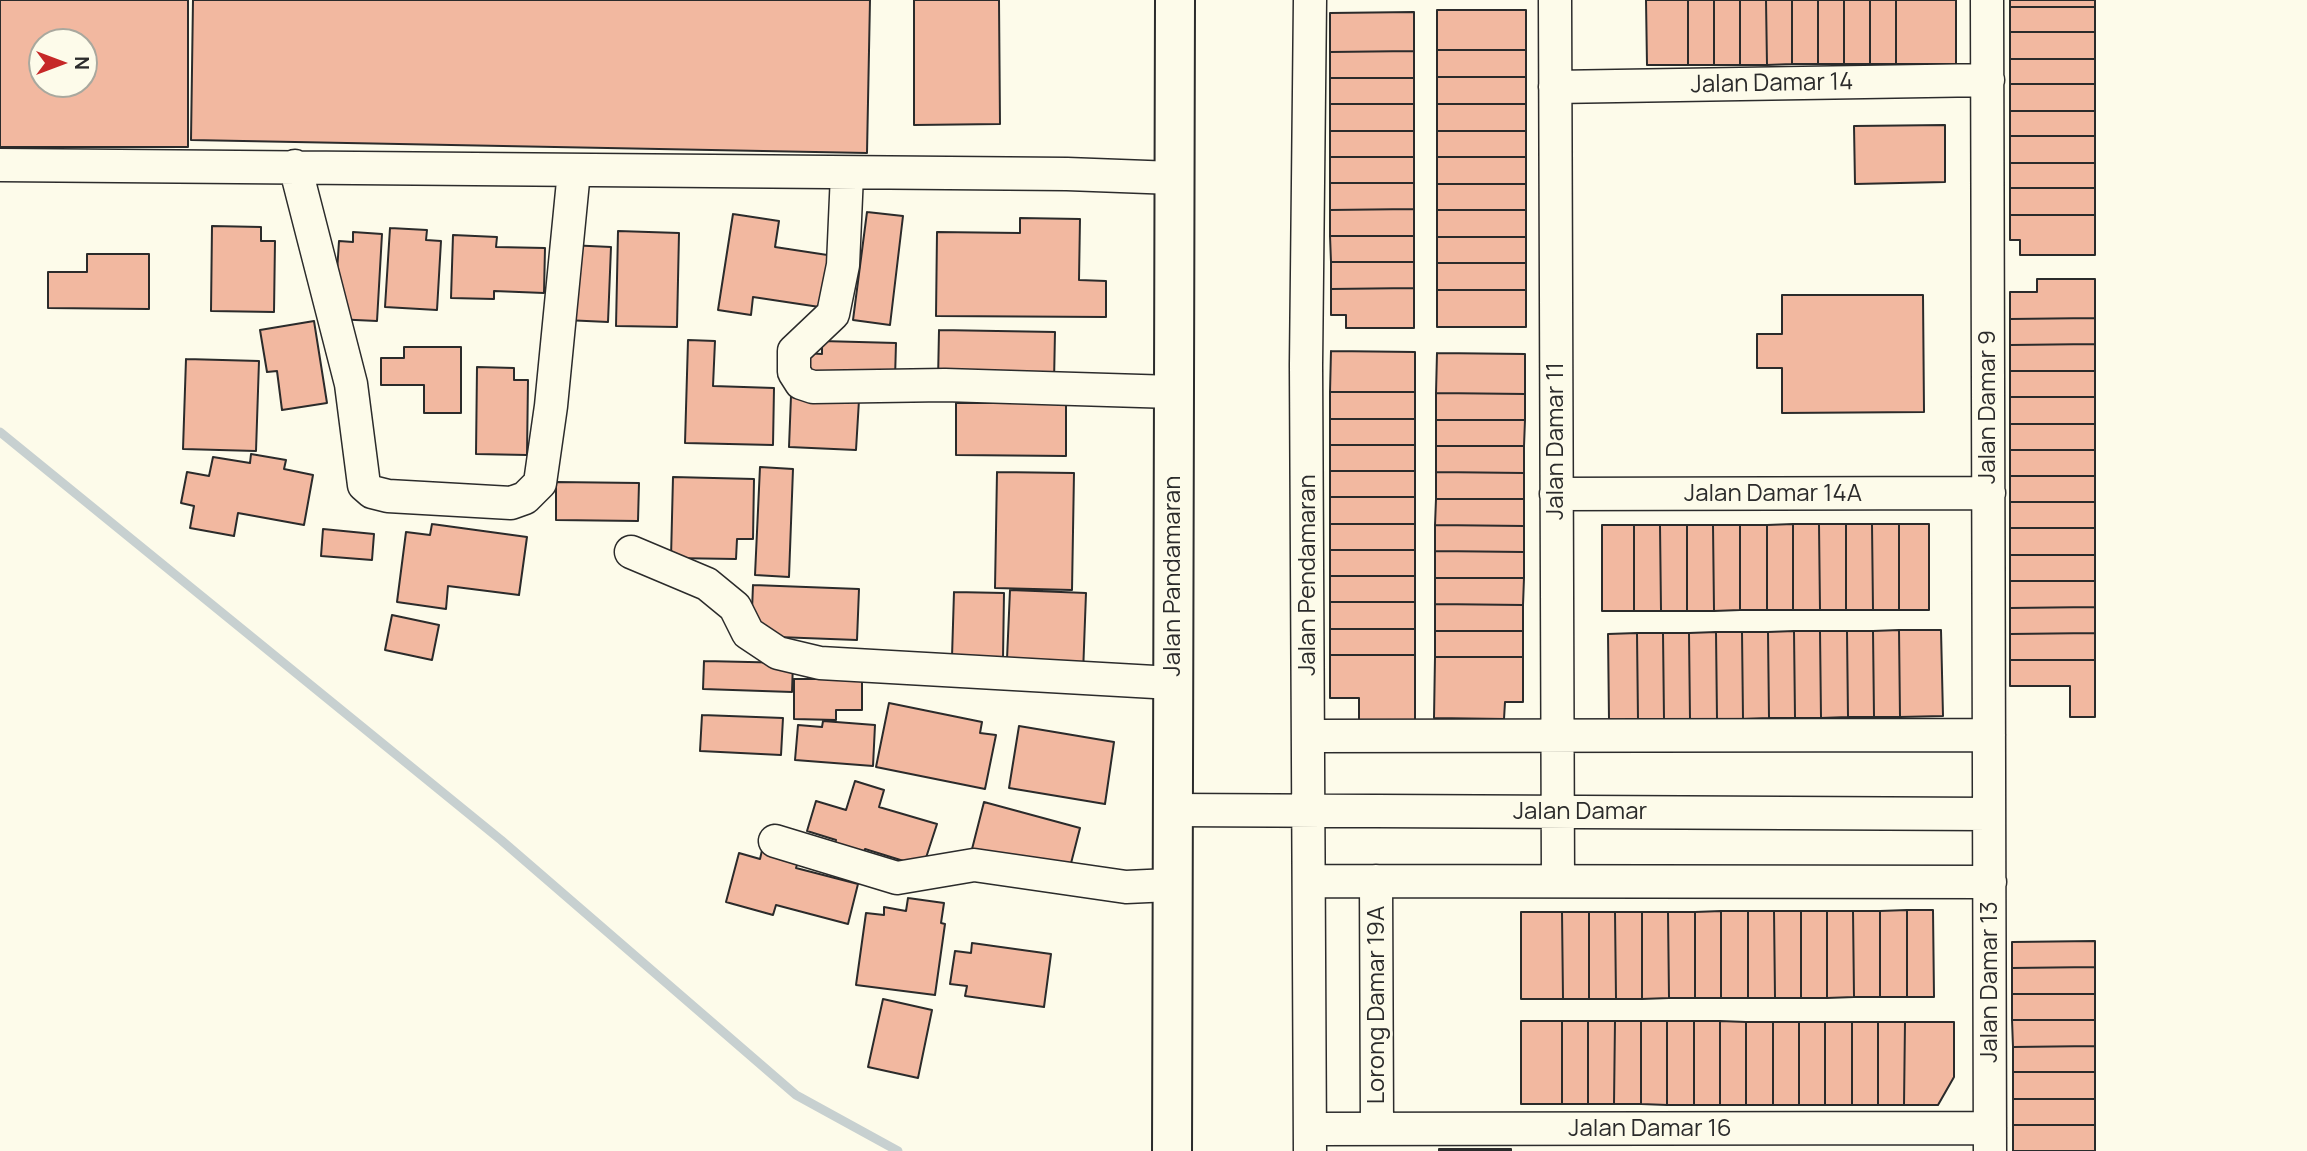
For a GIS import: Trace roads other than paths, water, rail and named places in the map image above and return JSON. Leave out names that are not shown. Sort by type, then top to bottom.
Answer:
[{"type":"main road","name":"Jalan Pandamaran","points":[[1172,1151],[1170,885],[1175,0]]},
{"type":"street","name":"Jalan Pendamaran","points":[[1310,0],[1306,324],[1310,1140]]},
{"type":"street","name":"Jalan Damar 11","points":[[1555,0],[1558,881]]},
{"type":"street","name":"Jalan Damar 9","points":[[1987,0],[1989,814]]},
{"type":"street","name":"Jalan Damar 14","points":[[1555,87],[1988,80]]},
{"type":"street","points":[[0,165],[295,166],[1174,178]]},
{"type":"street","points":[[295,166],[351,384],[364,485],[373,492],[388,496],[511,503],[525,498],[540,483],[551,406],[574,171]]},
{"type":"street","points":[[848,174],[843,265],[833,314],[794,351],[794,372],[801,383],[813,387],[945,385],[1173,392]]},
{"type":"street","name":"Jalan Damar 14A","points":[[1556,494],[1989,493]]},
{"type":"street","points":[[631,552],[706,584],[735,607],[748,633],[778,653],[820,663],[1172,682]]},
{"type":"street","points":[[1309,736],[1989,735]]},
{"type":"street","name":"Jalan Damar","points":[[1171,810],[1989,814]]},
{"type":"street","name":"Jalan Damar 13","points":[[1989,814],[1990,1140]]},
{"type":"street","points":[[775,841],[897,878],[974,865],[1126,887],[1170,885]]},
{"type":"street","points":[[1309,881],[1990,882]]},
{"type":"street","name":"Lorong Damar 19A","points":[[1376,881],[1377,1129]]},
{"type":"street","name":"Jalan Damar 16","points":[[1310,1140],[1377,1129],[1548,1140],[1990,1140]]},
{"type":"waterway","points":[[0,432],[501,840],[796,1095],[898,1151]]}]
